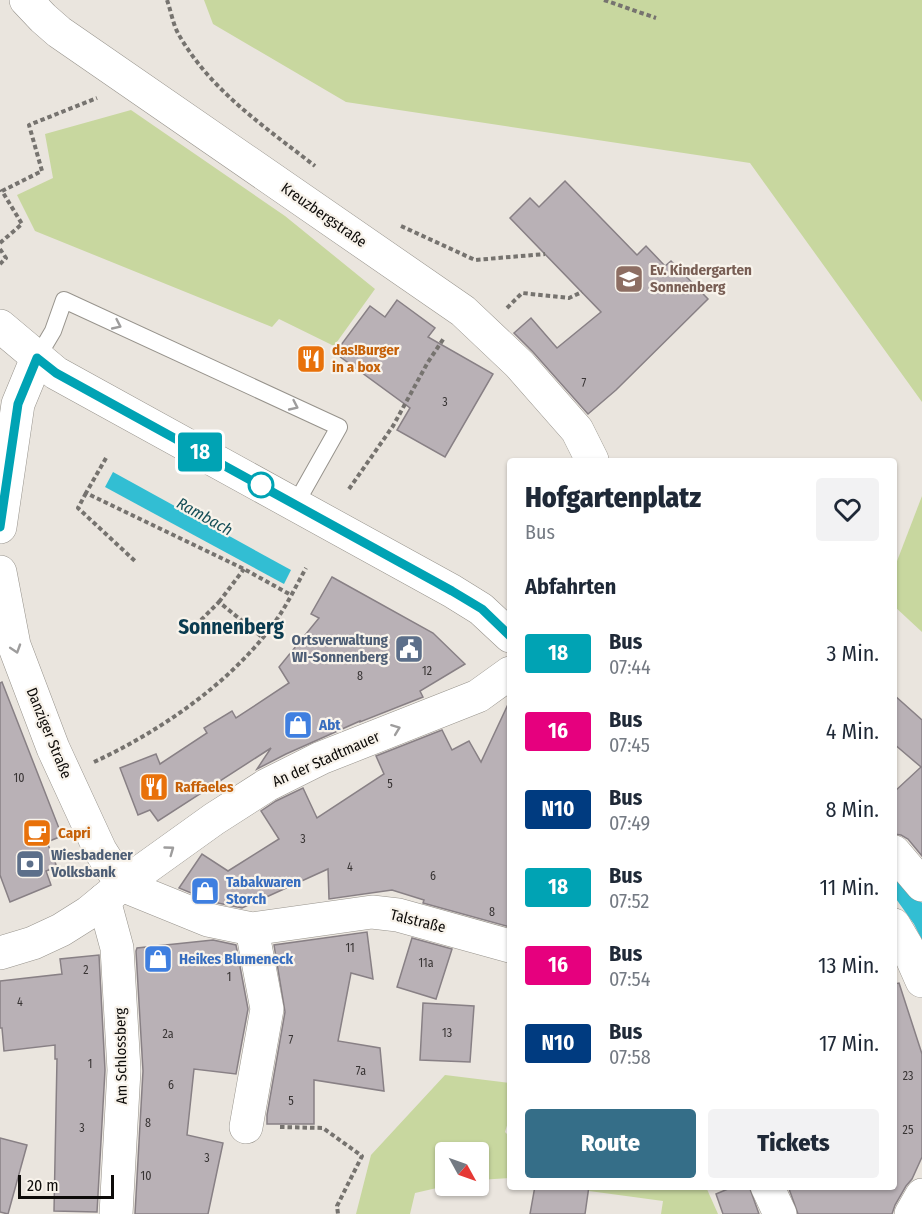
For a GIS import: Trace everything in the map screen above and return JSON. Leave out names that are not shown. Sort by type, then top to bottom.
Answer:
[{"type":"street","name":"Kreuzbergstraße","points":[[26,0],[59,32],[463,311],[519,364],[577,430],[591,458]]},
{"type":"street","points":[[0,326],[56,373],[467,599],[507,633]]},
{"type":"street","points":[[0,527],[18,404],[37,358]]},
{"type":"street","name":"Danziger Straße","points":[[0,572],[14,645],[53,748],[100,850],[113,892]]},
{"type":"street","name":"An der Stadtmauer","points":[[0,953],[33,943],[61,930],[214,819],[267,785],[321,758],[478,696],[507,675]]},
{"type":"street","points":[[897,856],[922,885]]},
{"type":"street","name":"Talstraße","points":[[113,892],[208,920],[252,929],[372,912],[398,915],[507,945]]},
{"type":"street","name":"Am Schlossberg","points":[[113,892],[124,1071],[116,1214]]},
{"type":"street","points":[[246,1127],[267,1010],[252,929]]},
{"type":"street","points":[[897,930],[922,981]]},
{"type":"street","points":[[769,1190],[780,1214]]},
{"type":"street","points":[[911,1214],[922,1195]]},
{"type":"lane","points":[[37,358],[53,331],[64,300],[339,427],[295,505]]},
{"type":"path","points":[[167,0],[178,33],[204,71],[228,97],[312,164]]},
{"type":"path","points":[[604,0],[656,18]]},
{"type":"path","points":[[0,243],[22,224],[2,191],[42,171],[29,125],[96,99],[124,75]]},
{"type":"path","points":[[393,222],[475,260],[545,254]]},
{"type":"path","points":[[0,249],[6,258],[0,264]]},
{"type":"path","points":[[503,312],[522,292],[569,298],[582,292]]},
{"type":"path","points":[[348,489],[393,426],[428,362]]},
{"type":"path","points":[[106,458],[78,508],[136,562]]},
{"type":"path","points":[[86,493],[244,569],[291,596]]},
{"type":"path","points":[[66,775],[126,747],[182,712],[237,664],[262,637],[279,617],[306,568]]},
{"type":"path","points":[[201,620],[219,602],[244,569]]},
{"type":"path","points":[[219,602],[262,637]]},
{"type":"path","points":[[246,1127],[323,1128],[362,1156],[337,1206],[338,1214]]},
{"type":"green space","points":[[204,0],[922,0],[922,402],[750,163],[346,102],[213,24]]},
{"type":"green space","points":[[131,110],[285,216],[375,289],[334,346],[279,319],[272,327],[35,231],[17,195],[53,178],[45,134]]},
{"type":"green space","points":[[922,496],[922,632],[897,609],[897,561]]},
{"type":"green space","points":[[445,1075],[507,1083],[505,1132],[507,1134],[507,1178],[489,1179],[489,1142],[435,1142],[435,1188],[415,1193],[410,1214],[356,1214],[371,1155]]},
{"type":"green space","points":[[707,1190],[718,1214],[661,1214],[663,1201],[589,1191]]},
{"type":"water","points":[[113,472],[291,570],[284,584],[105,487]]},
{"type":"water","points":[[897,869],[922,903],[922,940],[897,900]]},
{"type":"building","name":"Ev. Kindergarten Sonnenberg","points":[[565,181],[637,255],[646,246],[665,266],[671,261],[708,299],[616,390],[588,414],[514,333],[531,318],[557,348],[601,312],[510,218],[530,198],[539,207]]},
{"type":"building","points":[[397,300],[435,328],[428,337],[493,374],[445,457],[397,430],[410,408],[335,353],[370,306],[385,317]]},
{"type":"building","points":[[332,577],[433,633],[465,664],[420,691],[423,697],[360,721],[257,769],[271,748],[158,821],[150,810],[138,815],[120,768],[156,754],[160,764],[207,733],[204,728],[232,711],[236,718],[289,683],[279,667],[319,618],[311,614]]},
{"type":"building","points":[[2,682],[62,836],[47,842],[57,867],[46,871],[51,885],[10,902],[0,875],[0,683]]},
{"type":"building","points":[[897,698],[922,720],[922,856],[908,839],[897,834],[897,789],[921,767],[897,747]]},
{"type":"building","points":[[507,706],[507,926],[423,903],[424,900],[392,890],[329,899],[328,869],[242,908],[213,902],[179,888],[202,854],[228,871],[279,839],[261,811],[276,801],[303,788],[317,818],[384,774],[376,756],[442,730],[452,750],[469,741],[481,762]]},
{"type":"building","points":[[367,932],[373,979],[351,973],[338,1041],[380,1048],[384,1091],[314,1080],[314,1124],[267,1124],[285,1012],[274,945]]},
{"type":"building","points":[[412,938],[452,949],[436,999],[397,987]]},
{"type":"building","points":[[213,940],[236,945],[248,1009],[236,1074],[194,1069],[187,1135],[223,1143],[208,1214],[135,1214],[143,1071],[136,951],[137,948]]},
{"type":"building","points":[[99,955],[105,1070],[97,1212],[54,1211],[57,1059],[55,1059],[55,1045],[4,1051],[2,1028],[0,1028],[0,981],[62,974],[60,959]]},
{"type":"building","points":[[897,983],[899,983],[922,1054],[922,1157],[892,1214],[798,1214],[789,1190],[897,1190]]},
{"type":"building","points":[[423,1003],[474,1006],[470,1062],[420,1060]]},
{"type":"building","points":[[0,1138],[27,1145],[8,1214],[0,1212]]},
{"type":"building","points":[[534,1190],[588,1190],[585,1214],[530,1214]]},
{"type":"building","points":[[726,1190],[750,1190],[759,1214],[723,1214],[716,1194]]},
{"type":"bus line","name":"18","points":[[0,527],[18,404],[37,358],[56,373],[467,599],[482,609],[507,633]]},
{"type":"place","name":"Ev. Kindergarten Sonnenberg","points":[[629,279]]},
{"type":"place","name":"das!Burger in a box","points":[[311,359]]},
{"type":"place","name":"Ortsverwaltung WI-Sonnenberg","points":[[409,649]]},
{"type":"place","name":"Abt","points":[[298,725]]},
{"type":"place","name":"Raffaeles","points":[[154,787]]},
{"type":"place","name":"Capri","points":[[37,833]]},
{"type":"place","name":"Wiesbadener Volksbank","points":[[30,864]]},
{"type":"place","name":"Tabakwaren Storch","points":[[205,891]]},
{"type":"place","name":"Heikes Blumeneck","points":[[158,959]]},
{"type":"district","name":"Sonnenberg","points":[[231,627]]},
{"type":"water label","name":"Rambach","points":[[205,516]]}]
